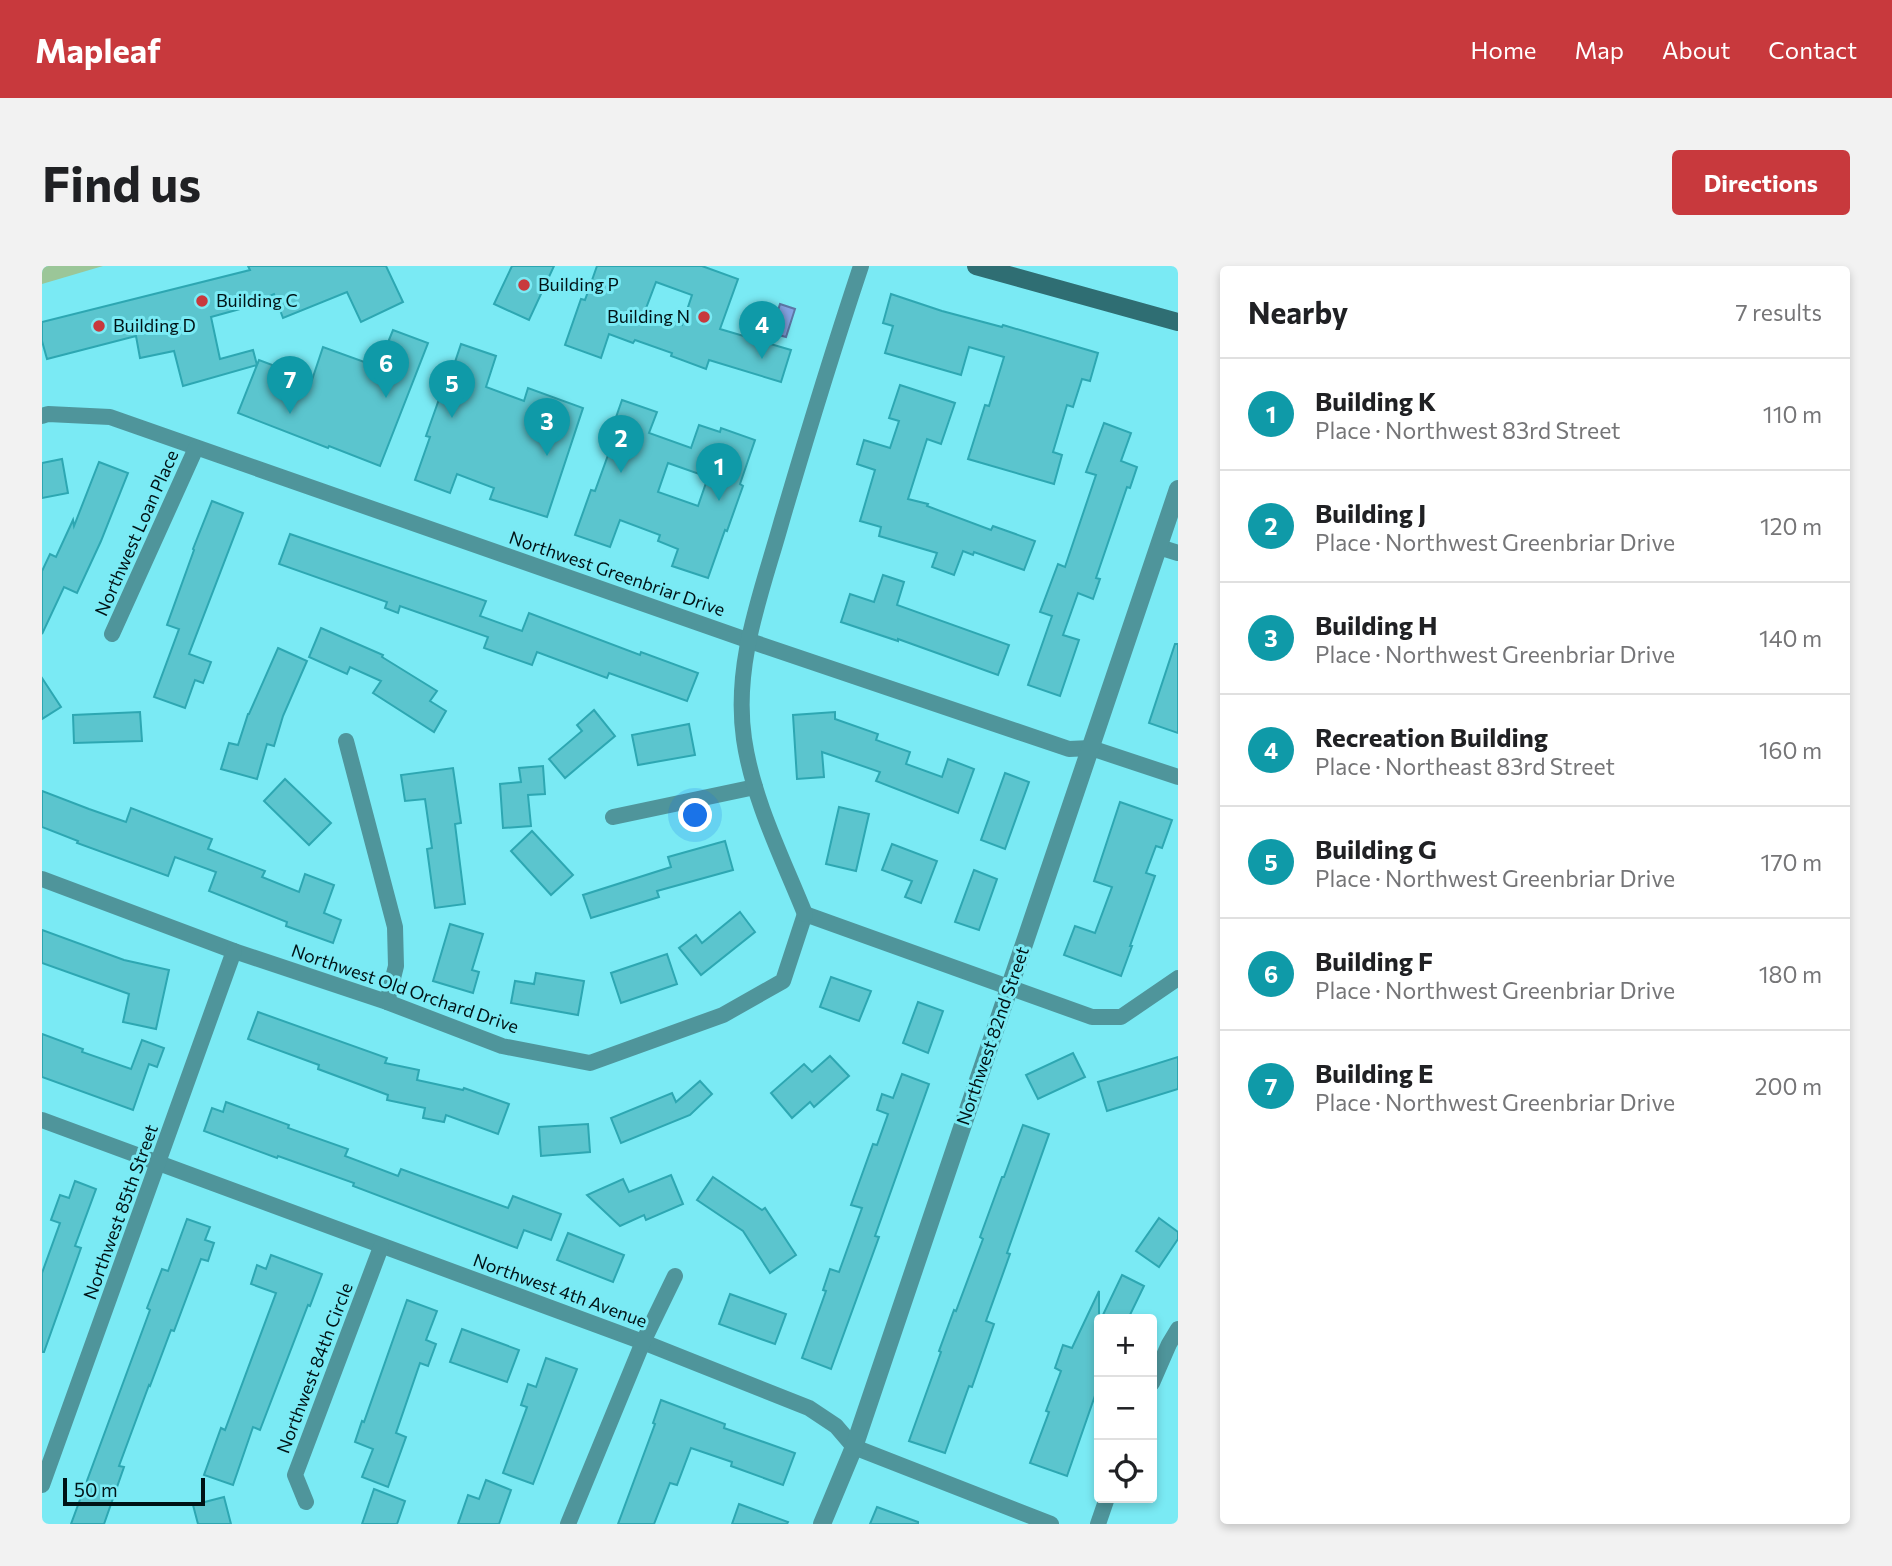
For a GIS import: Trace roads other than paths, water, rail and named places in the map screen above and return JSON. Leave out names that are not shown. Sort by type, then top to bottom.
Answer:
[{"type":"main road","points":[[976,266],[1178,323]]},
{"type":"street","points":[[861,266],[812,416],[747,640],[741,690],[744,738],[755,787],[805,914],[1091,1017],[1121,1017],[1178,978]]},
{"type":"street","name":"Northwest Greenbriar Drive","points":[[42,416],[110,417],[747,640],[1069,749],[1091,748],[1178,777]]},
{"type":"street","name":"Northwest Loan Place","points":[[112,634],[196,447]]},
{"type":"street","name":"Northwest 82nd Street","points":[[822,1524],[854,1447],[1178,489]]},
{"type":"street","points":[[1158,547],[1178,554]]},
{"type":"street","points":[[346,741],[396,927],[396,967],[387,1002]]},
{"type":"street","points":[[613,817],[755,787]]},
{"type":"street","name":"Northwest Old Orchard Drive","points":[[42,878],[234,951],[387,1002],[502,1046],[590,1063],[723,1015],[783,981],[805,914]]},
{"type":"street","name":"Northwest 85th Street","points":[[42,1485],[234,951]]},
{"type":"street","name":"Northwest 4th Avenue","points":[[42,1120],[643,1342],[808,1408],[836,1426],[854,1447],[1051,1524]]},
{"type":"street","name":"Northwest 84th Circle","points":[[306,1502],[295,1475],[382,1247]]},
{"type":"street","points":[[568,1524],[643,1342],[675,1276]]},
{"type":"street","points":[[1155,1377],[1178,1329]]},
{"type":"street","points":[[1097,1524],[1105,1503]]},
{"type":"water","points":[[780,304],[795,309],[786,337],[771,333]]},
{"type":"place","name":"Building P","points":[[524,285]]},
{"type":"place","name":"Building C","points":[[202,301]]},
{"type":"place","name":"Building N","points":[[704,317]]},
{"type":"place","name":"Building D","points":[[99,326]]},
{"type":"place","name":"Recreation Building","points":[[762,359]]},
{"type":"place","name":"Building F","points":[[386,398]]},
{"type":"place","name":"Building E","points":[[290,414]]},
{"type":"place","name":"Building G","points":[[452,418]]},
{"type":"place","name":"Building H","points":[[547,456]]},
{"type":"place","name":"Building J","points":[[621,473]]},
{"type":"place","name":"Building K","points":[[719,501]]}]
